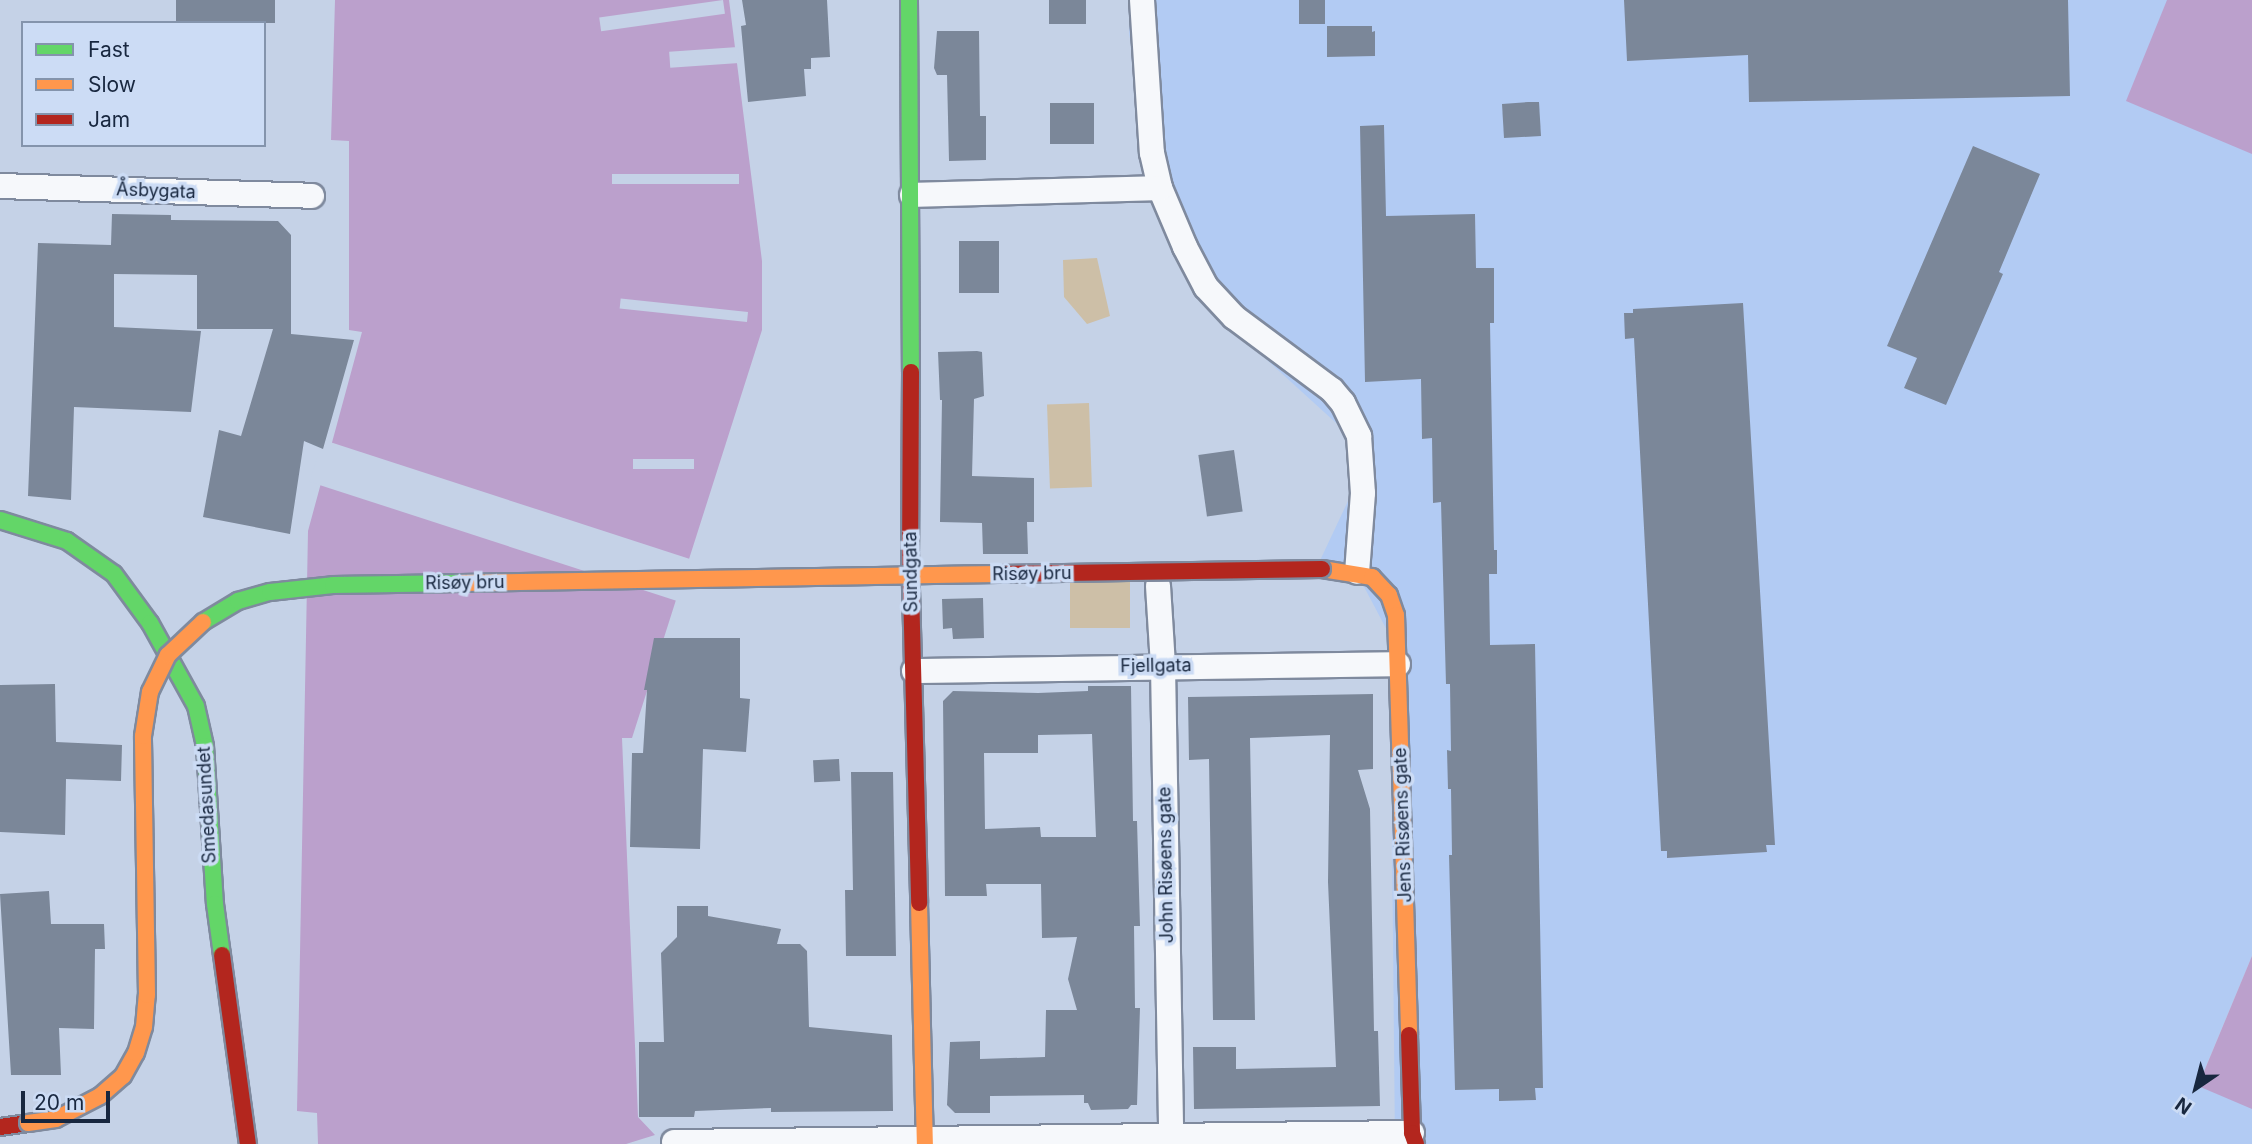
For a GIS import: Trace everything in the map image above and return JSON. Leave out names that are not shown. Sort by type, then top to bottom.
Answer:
[{"type":"main road","name":"Sundgata","points":[[909,0],[912,195],[909,551],[925,1141]]},
{"type":"main road","name":"Smedasundet","points":[[0,520],[67,541],[114,574],[149,623],[196,706],[205,746],[209,852],[248,1144]]},
{"type":"main road","name":"Jens Risøens gate","points":[[1322,569],[1357,572],[1382,585],[1393,604],[1398,664],[1414,1139]]},
{"type":"main road","name":"Risøy bru","points":[[0,1127],[56,1119],[100,1096],[123,1076],[136,1053],[144,1027],[147,995],[143,736],[150,692],[168,655],[180,641],[211,615],[238,601],[270,592],[332,585],[1322,569]]},
{"type":"street","points":[[1142,0],[1152,153],[1160,188],[1206,288],[1234,317],[1332,390],[1353,421],[1359,436],[1363,493],[1357,572]]},
{"type":"street","name":"Åsbygata","points":[[0,186],[312,196]]},
{"type":"street","points":[[912,195],[1160,188]]},
{"type":"street","name":"John Risøens gate","points":[[1158,586],[1163,666],[1171,1139]]},
{"type":"street","name":"Fjellgata","points":[[914,671],[1398,664]]},
{"type":"street","points":[[674,1143],[1414,1139]]},
{"type":"shaded area","points":[[335,0],[729,0],[762,261],[762,330],[632,738],[622,738],[638,1117],[655,1135],[626,1144],[318,1144],[317,1113],[297,1111],[308,531],[362,332],[349,330],[349,141],[331,140]]},
{"type":"shaded area","points":[[1130,0],[2170,0],[2252,146],[2252,956],[2199,1083],[2252,1107],[2252,1144],[1395,1144],[1390,636],[1361,581],[1316,569],[1364,467],[1358,443],[1197,296],[1158,198],[1129,33]]},
{"type":"shaded area","points":[[2167,0],[2252,0],[2252,154],[2126,101]]},
{"type":"shaded area","points":[[1097,258],[1110,316],[1087,324],[1064,297],[1063,260]]},
{"type":"shaded area","points":[[1089,403],[1092,487],[1050,488],[1047,404]]},
{"type":"shaded area","points":[[1070,577],[1130,577],[1130,628],[1070,628]]},
{"type":"shaded area","points":[[2252,956],[2252,1109],[2198,1086]]},
{"type":"pier","points":[[723,0],[725,14],[601,31],[599,17]]},
{"type":"pier","points":[[738,47],[739,63],[670,68],[669,52]]},
{"type":"pier","points":[[612,174],[739,174],[739,184],[612,184]]},
{"type":"pier","points":[[621,299],[748,312],[747,322],[620,309]]},
{"type":"pier","points":[[323,440],[693,560],[679,602],[309,482]]},
{"type":"pier","points":[[633,459],[694,459],[694,469],[633,469]]},
{"type":"building","points":[[176,0],[275,0],[275,23],[176,21]]},
{"type":"building","points":[[742,0],[827,0],[830,57],[811,58],[811,69],[804,69],[806,96],[748,102],[741,26],[746,25]]},
{"type":"building","points":[[1049,0],[1086,0],[1086,24],[1049,24]]},
{"type":"building","points":[[1299,0],[1325,0],[1325,24],[1299,24]]},
{"type":"building","points":[[1624,0],[2068,0],[2070,96],[1749,102],[1748,55],[1627,61]]},
{"type":"building","points":[[1327,26],[1372,26],[1372,32],[1375,31],[1375,56],[1327,57]]},
{"type":"building","points":[[937,31],[979,31],[980,116],[986,116],[986,160],[949,161],[947,75],[937,75],[934,68]]},
{"type":"building","points":[[1539,102],[1541,136],[1504,138],[1502,104]]},
{"type":"building","points":[[1050,103],[1094,103],[1094,144],[1050,144]]},
{"type":"building","points":[[1384,125],[1386,216],[1475,214],[1476,268],[1494,268],[1494,323],[1490,323],[1494,550],[1497,550],[1497,574],[1489,574],[1490,645],[1535,644],[1543,1088],[1535,1088],[1536,1100],[1499,1101],[1499,1089],[1455,1090],[1449,855],[1452,855],[1451,789],[1448,789],[1447,750],[1451,751],[1450,684],[1446,684],[1441,502],[1433,503],[1432,438],[1422,439],[1421,379],[1365,382],[1360,126]]},
{"type":"building","points":[[1973,146],[2040,174],[1999,272],[2003,274],[1946,405],[1904,388],[1917,358],[1887,346]]},
{"type":"building","points":[[112,214],[171,215],[171,220],[278,221],[291,235],[291,334],[354,340],[323,449],[304,441],[290,534],[203,517],[219,430],[241,436],[273,329],[197,329],[197,275],[114,274],[114,327],[201,331],[191,412],[74,407],[71,500],[28,496],[38,243],[111,245]]},
{"type":"building","points":[[959,241],[999,241],[999,293],[959,293]]},
{"type":"building","points":[[1743,303],[1775,845],[1766,845],[1767,852],[1667,858],[1667,851],[1661,851],[1634,338],[1625,339],[1624,313],[1633,313],[1633,309]]},
{"type":"building","points":[[938,352],[982,352],[984,396],[974,399],[972,476],[1034,478],[1034,522],[1027,522],[1028,554],[983,554],[982,523],[940,522],[942,400]]},
{"type":"building","points":[[1234,450],[1243,511],[1207,516],[1198,455]]},
{"type":"building","points":[[983,598],[984,638],[953,639],[952,628],[943,629],[942,599]]},
{"type":"building","points":[[654,638],[740,638],[740,698],[750,699],[746,752],[703,749],[700,849],[630,847],[632,753],[643,753],[647,690],[644,690]]},
{"type":"building","points":[[55,684],[56,742],[122,745],[121,781],[66,779],[65,835],[0,832],[0,685]]},
{"type":"building","points":[[1088,686],[1131,686],[1133,821],[1137,821],[1140,926],[1134,926],[1135,1008],[1140,1008],[1137,1105],[1131,1105],[1128,1109],[1091,1110],[1088,1103],[1084,1103],[1084,1095],[990,1096],[990,1113],[955,1113],[947,1105],[950,1042],[980,1041],[980,1059],[1045,1057],[1046,1010],[1077,1010],[1068,979],[1077,937],[1042,938],[1041,884],[986,884],[987,896],[945,896],[943,701],[953,691],[1088,691]],"holes":[[[1092,734],[1096,837],[1041,837],[1040,827],[985,829],[984,753],[1038,753],[1038,735]]]},
{"type":"building","points":[[1373,694],[1373,769],[1358,770],[1370,809],[1374,1031],[1378,1031],[1380,1106],[1194,1109],[1193,1047],[1236,1047],[1236,1069],[1336,1067],[1328,882],[1330,735],[1250,738],[1255,1020],[1213,1020],[1209,759],[1189,760],[1188,697]]},
{"type":"building","points":[[839,759],[840,781],[814,782],[813,760]]},
{"type":"building","points":[[851,772],[893,772],[896,956],[846,956],[845,890],[853,890]]},
{"type":"building","points":[[49,891],[51,924],[104,924],[105,949],[95,949],[94,1029],[59,1028],[61,1075],[11,1075],[0,894]]},
{"type":"building","points":[[677,906],[708,906],[708,916],[781,929],[777,944],[800,944],[807,951],[809,1027],[892,1035],[893,1111],[771,1112],[771,1108],[695,1111],[694,1117],[639,1117],[639,1042],[664,1042],[661,953],[677,937]]},
{"type":"traffic: fast","points":[[909,0],[911,372]]},
{"type":"traffic: fast","points":[[0,520],[67,541],[114,574],[150,623],[196,706],[205,746],[215,904],[222,955]]},
{"type":"traffic: fast","points":[[203,622],[238,601],[270,592],[333,585],[461,583]]},
{"type":"traffic: slow","points":[[1322,569],[1372,577],[1389,595],[1396,615],[1409,1035]]},
{"type":"traffic: slow","points":[[461,583],[999,574]]},
{"type":"traffic: slow","points":[[28,1123],[56,1119],[100,1096],[123,1076],[136,1053],[144,1027],[147,995],[143,736],[150,692],[168,655],[203,622]]},
{"type":"traffic: slow","points":[[919,903],[925,1144]]},
{"type":"traffic: jam","points":[[911,372],[910,551],[919,903]]},
{"type":"traffic: jam","points":[[999,574],[1322,569]]},
{"type":"traffic: jam","points":[[222,955],[248,1144]]},
{"type":"traffic: jam","points":[[1409,1035],[1412,1133],[1416,1144]]},
{"type":"traffic: jam","points":[[0,1127],[28,1123]]}]
